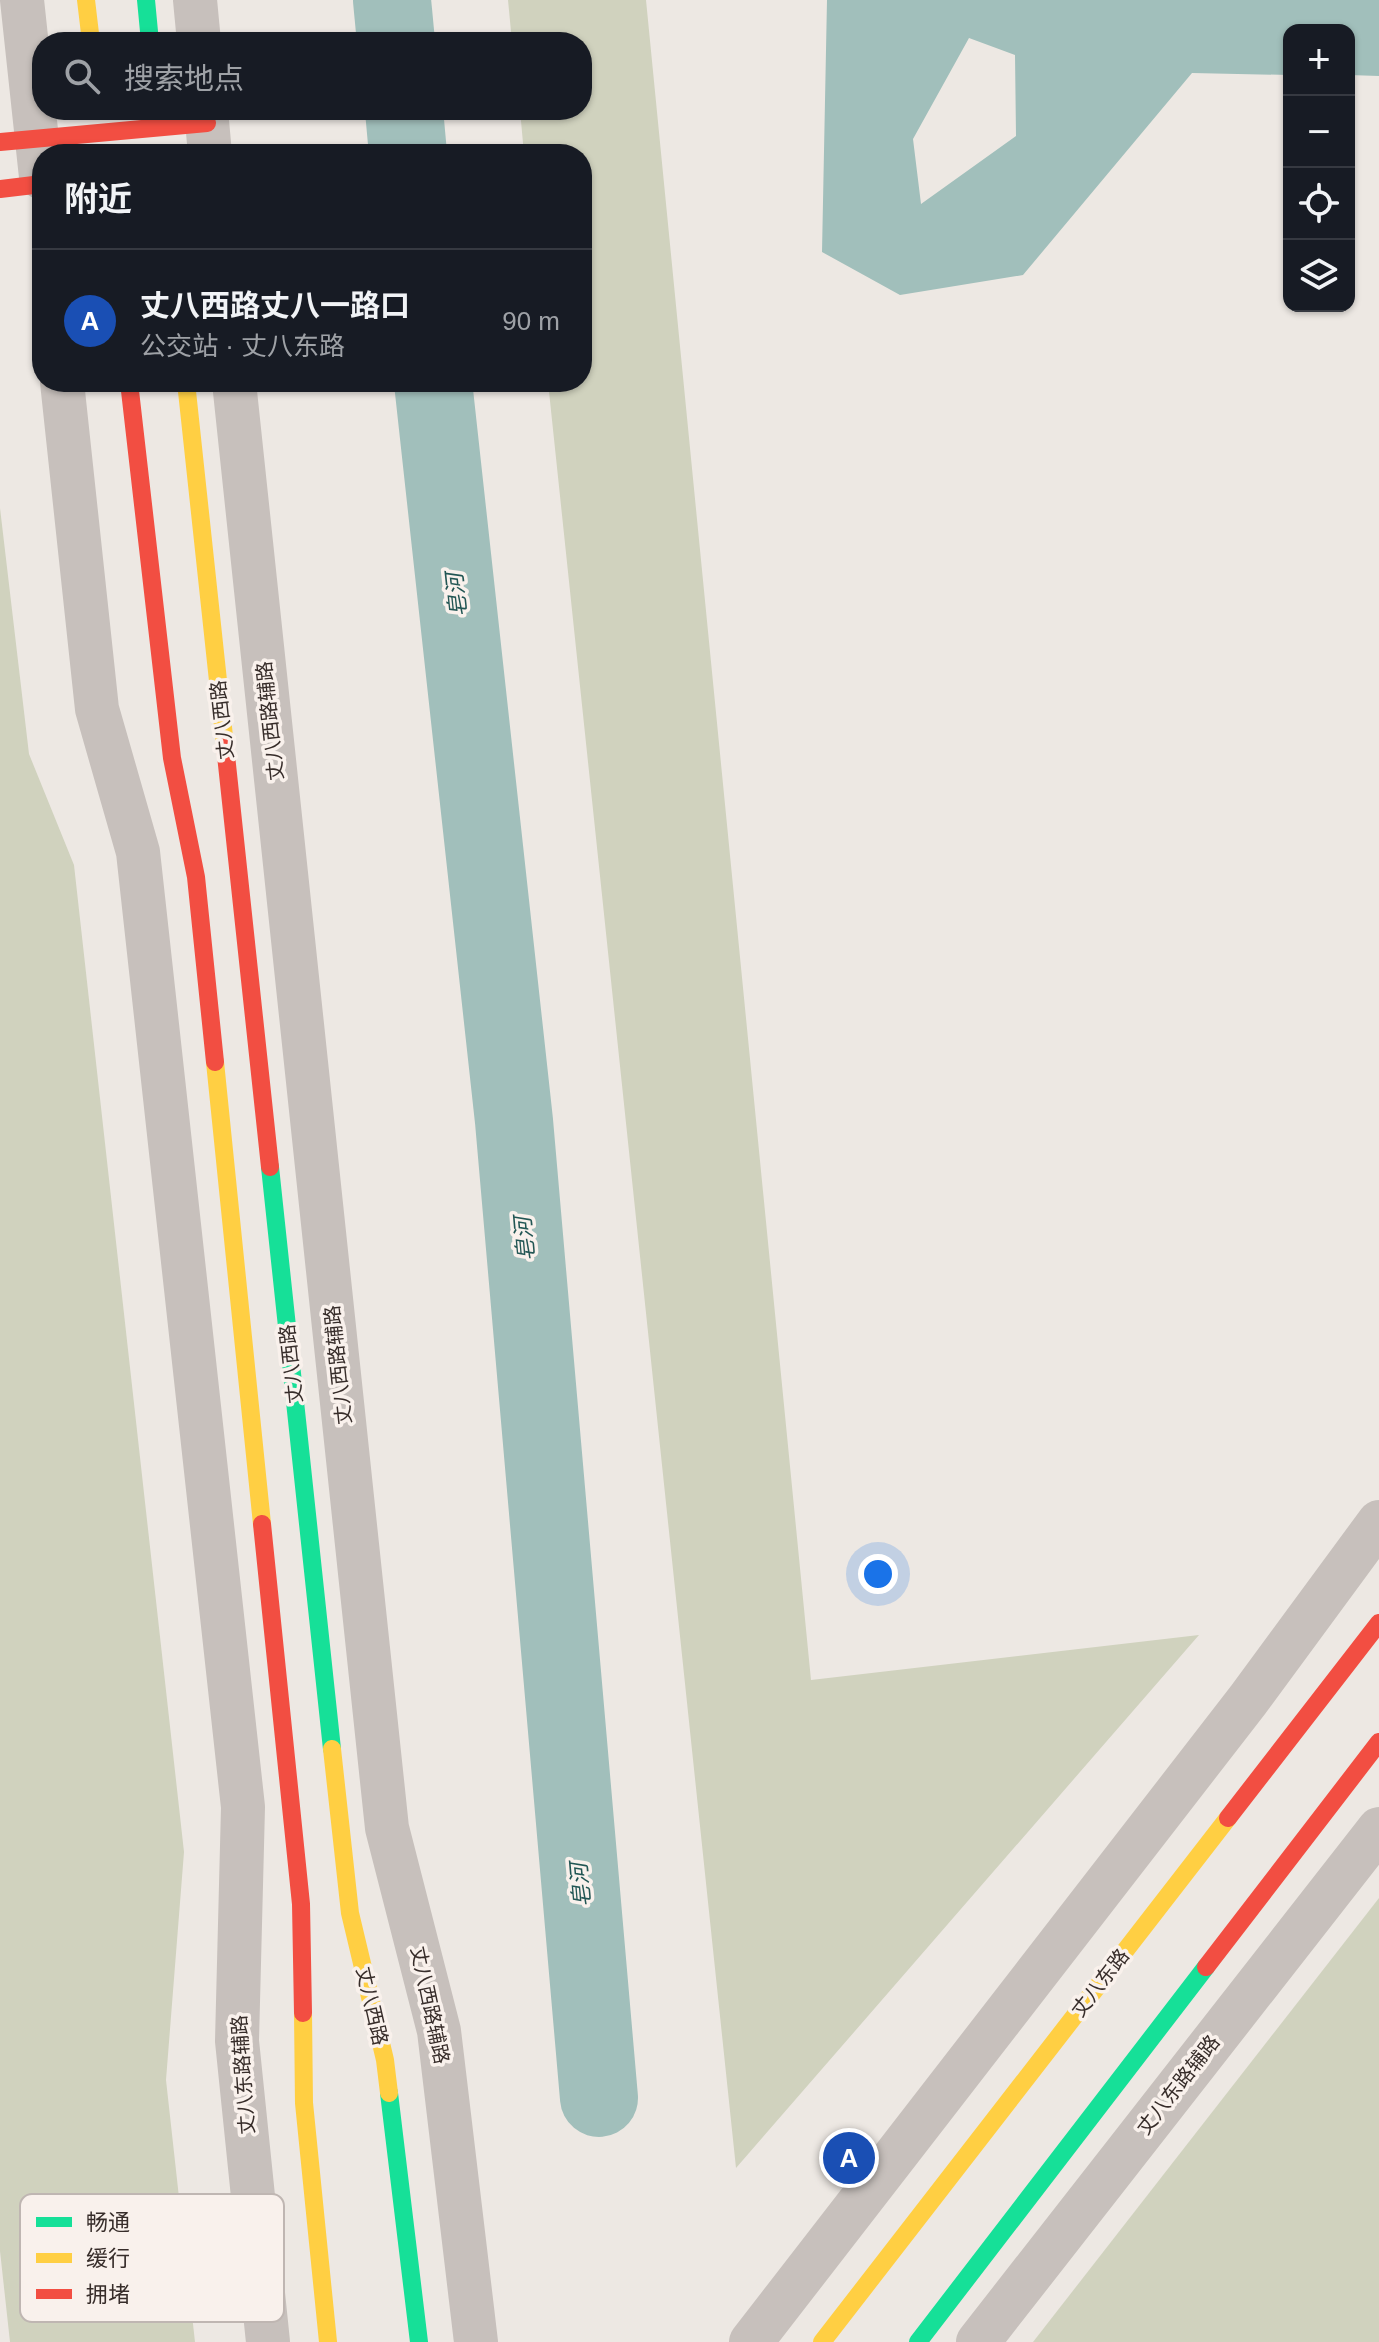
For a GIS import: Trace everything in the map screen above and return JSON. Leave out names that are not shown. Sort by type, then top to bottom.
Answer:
[{"type":"main road","points":[[86,0],[90,32]]},
{"type":"main road","points":[[146,0],[149,32]]},
{"type":"main road","points":[[99,120],[101,144]]},
{"type":"main road","points":[[18,140],[159,126],[208,129]]},
{"type":"main road","points":[[0,189],[32,187]]},
{"type":"main road","points":[[130,392],[172,758],[196,877],[301,1904],[304,2103],[328,2342]]},
{"type":"main road","name":"丈八西路","points":[[187,392],[350,1913],[385,2060],[421,2340]]},
{"type":"main road","name":"丈八东路","points":[[822,2342],[1378,1626]]},
{"type":"main road","points":[[918,2342],[1379,1742]]},
{"type":"street","points":[[22,0],[18,140],[32,167]]},
{"type":"street","points":[[195,0],[198,32]]},
{"type":"street","name":"丈八东路辅路","points":[[63,392],[97,709],[138,852],[243,1807],[237,2041],[253,2194]]},
{"type":"street","name":"丈八西路辅路","points":[[235,392],[387,1828],[439,2031],[476,2342]]},
{"type":"street","points":[[751,2342],[1238,1713],[1379,1522]]},
{"type":"street","name":"丈八东路辅路","points":[[978,2342],[1379,1829]]},
{"type":"street","name":"丈八东路辅路","points":[[266,2322],[268,2342]]},
{"type":"green space","points":[[508,0],[646,0],[811,1680],[1199,1635],[736,2168],[549,392],[592,392],[592,144],[523,144],[521,120],[592,120],[592,32],[511,32]]},
{"type":"green space","points":[[0,508],[29,754],[74,865],[184,1852],[166,2080],[179,2194],[20,2194],[20,2322],[193,2322],[195,2342],[10,2342],[0,2251]]},
{"type":"green space","points":[[1379,1898],[1379,2342],[1033,2342]]},
{"type":"water","points":[[827,0],[1379,0],[1379,76],[1355,75],[1355,24],[1283,24],[1283,75],[1192,73],[1023,275],[900,295],[822,252]],"holes":[[[969,38],[1015,55],[1016,136],[921,204],[913,139]]]},
{"type":"waterway","name":"皂河","points":[[392,0],[395,32]]},
{"type":"waterway","name":"皂河","points":[[405,120],[407,144]]},
{"type":"waterway","name":"皂河","points":[[434,392],[514,1121],[599,2098]]},
{"type":"traffic: fast","points":[[146,0],[149,32]]},
{"type":"traffic: fast","points":[[270,1167],[332,1749]]},
{"type":"traffic: fast","points":[[918,2342],[1206,1967]]},
{"type":"traffic: fast","points":[[389,2093],[419,2342]]},
{"type":"traffic: slow","points":[[86,0],[90,32]]},
{"type":"traffic: slow","points":[[187,392],[225,746]]},
{"type":"traffic: slow","points":[[215,1062],[262,1524]]},
{"type":"traffic: slow","points":[[332,1749],[350,1913],[385,2060],[389,2093]]},
{"type":"traffic: slow","points":[[822,2342],[1228,1818]]},
{"type":"traffic: slow","points":[[303,2013],[304,2103],[328,2342]]},
{"type":"traffic: jam","points":[[0,142],[207,123]]},
{"type":"traffic: jam","points":[[0,189],[32,185]]},
{"type":"traffic: jam","points":[[130,392],[172,758],[196,877],[215,1062]]},
{"type":"traffic: jam","points":[[225,746],[270,1167]]},
{"type":"traffic: jam","points":[[262,1524],[301,1904],[303,2013]]},
{"type":"traffic: jam","points":[[1228,1818],[1379,1623]]},
{"type":"traffic: jam","points":[[1206,1967],[1379,1742]]},
{"type":"place","name":"丈八西路丈八一路口","points":[[849,2158]]}]
